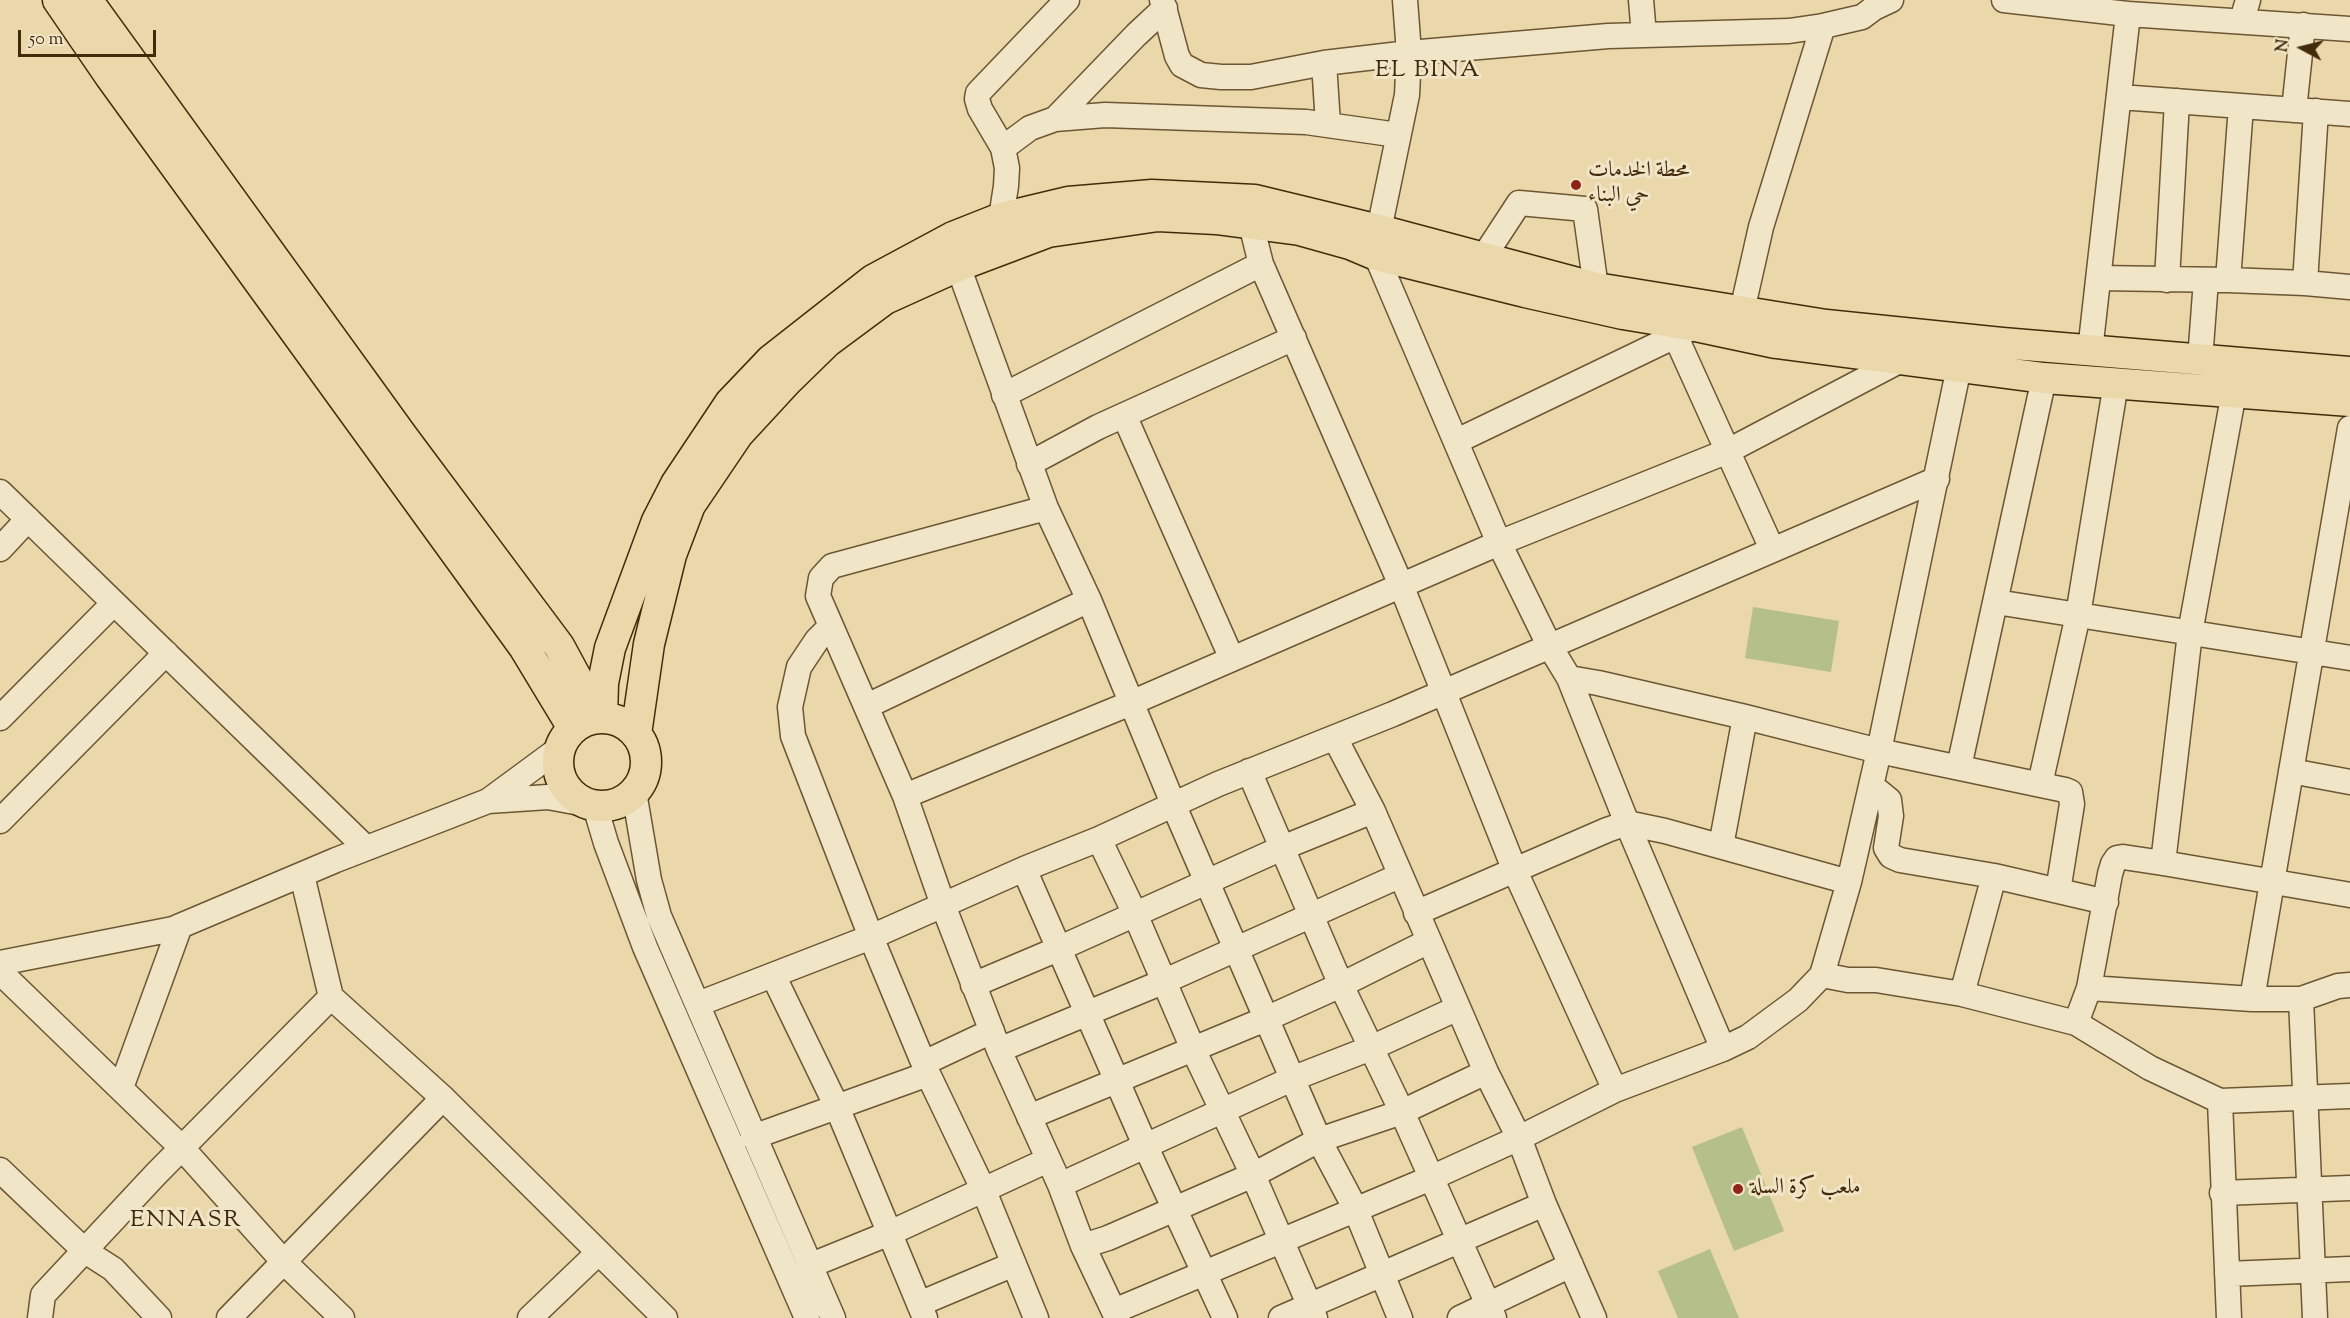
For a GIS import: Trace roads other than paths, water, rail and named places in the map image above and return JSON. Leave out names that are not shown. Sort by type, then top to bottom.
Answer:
[{"type":"main road","points":[[58,0],[110,76],[583,728]]},
{"type":"main road","points":[[87,0],[403,436],[559,646],[583,728]]},
{"type":"main road","points":[[636,734],[649,644],[671,555],[690,505],[738,434],[827,342],[885,299],[958,266],[1004,232],[1068,202],[1152,195],[1255,200],[1378,242],[1623,314],[1686,330],[2044,378],[2350,401]]},
{"type":"main road","points":[[583,728],[615,719],[627,725],[642,745],[645,770],[641,782],[634,792],[622,801],[609,806],[593,805],[579,800],[563,783],[557,759],[583,728],[603,683],[610,648],[657,521],[676,484],[730,403],[771,360],[873,280],[953,237],[1004,232],[1048,232],[1158,216],[1216,219],[1300,230],[1350,244],[1378,242],[1483,258],[1596,288],[1826,325],[2090,351],[2350,372]]},
{"type":"street","points":[[1004,232],[1007,168],[1003,148],[980,109],[978,93],[1067,0]]},
{"type":"street","points":[[1405,0],[1409,53],[1407,94],[1378,242],[1499,543],[1549,645],[1569,678],[1627,824],[1723,1049]]},
{"type":"street","points":[[1641,0],[1644,35]]},
{"type":"street","points":[[1164,4],[1177,56],[1182,65],[1201,75],[1251,77],[1324,63],[1409,53],[1608,36],[1789,31],[1823,26],[1862,8],[1874,8],[1891,0]]},
{"type":"street","points":[[2004,0],[2040,2],[2128,14],[2245,10],[2303,25],[2350,29]]},
{"type":"street","points":[[1055,119],[1164,4]]},
{"type":"street","points":[[2090,351],[2128,14]]},
{"type":"street","points":[[2303,25],[2305,283]]},
{"type":"street","points":[[1742,311],[1761,227],[1823,26]]},
{"type":"street","points":[[1324,63],[1328,124]]},
{"type":"street","points":[[2120,97],[2350,114]]},
{"type":"street","points":[[2167,280],[2177,101]]},
{"type":"street","points":[[2200,360],[2217,280],[2241,106]]},
{"type":"street","points":[[1003,148],[1030,128],[1055,119],[1105,115],[1328,124],[1398,135]]},
{"type":"street","points":[[1483,258],[1519,203],[1585,209],[1596,288]]},
{"type":"street","points":[[1251,224],[1262,264],[1401,585],[1515,871],[1615,1090]]},
{"type":"street","points":[[1004,395],[1262,264]]},
{"type":"street","points":[[958,266],[1046,508],[1089,600],[1174,806],[1268,1018],[1319,1140],[1355,1208],[1400,1318]]},
{"type":"street","points":[[2099,278],[2305,283],[2350,287]]},
{"type":"street","points":[[1457,441],[1686,330],[1728,451],[1772,549]]},
{"type":"street","points":[[1029,464],[1124,415],[1294,338]]},
{"type":"street","points":[[905,796],[1131,703],[1499,543],[1728,451],[1903,359]]},
{"type":"street","points":[[1046,508],[832,566],[821,578],[818,596],[905,796],[943,905],[996,1041],[1060,1185],[1083,1246],[1115,1314],[1205,1271],[1431,1178],[1519,1138],[1615,1090],[1723,1049],[1748,1036],[1798,1000],[1822,975],[1849,882],[1871,789],[1959,368]]},
{"type":"street","points":[[1959,767],[2044,378]]},
{"type":"street","points":[[2040,784],[2078,615],[2115,383]]},
{"type":"street","points":[[2163,863],[2190,633],[2234,392]]},
{"type":"street","points":[[1124,415],[1232,659]]},
{"type":"street","points":[[2252,999],[2350,428]]},
{"type":"street","points":[[698,1004],[872,937],[1024,869],[1100,839],[1249,771],[1335,738],[1937,479]]},
{"type":"street","points":[[0,492],[366,848]]},
{"type":"street","points":[[0,549],[28,519]]},
{"type":"street","points":[[867,706],[1089,600]]},
{"type":"street","points":[[1996,602],[2350,658]]},
{"type":"street","points":[[0,718],[114,603]]},
{"type":"street","points":[[830,627],[817,640],[800,667],[790,707],[792,736],[926,1068],[984,1191],[1036,1318]]},
{"type":"street","points":[[0,821],[166,653]]},
{"type":"street","points":[[1569,678],[1745,717],[1879,751],[2070,792],[2072,798],[2058,891]]},
{"type":"street","points":[[1720,846],[1745,717]]},
{"type":"street","points":[[0,963],[180,926],[366,848],[488,801],[583,728]]},
{"type":"street","points":[[1335,738],[1373,811],[1486,1072],[1519,1138],[1544,1204],[1594,1318]]},
{"type":"street","points":[[1249,771],[1341,985],[1402,1112],[1491,1311]]},
{"type":"street","points":[[2292,771],[2350,782]]},
{"type":"street","points":[[1871,789],[1878,791],[1889,800],[1891,816],[1886,848],[1891,856],[1913,863],[1994,876],[2106,902]]},
{"type":"street","points":[[634,792],[649,880],[659,916],[833,1318]]},
{"type":"street","points":[[488,801],[549,797],[593,805],[645,947],[807,1318]]},
{"type":"street","points":[[973,985],[1282,848],[1373,811]]},
{"type":"street","points":[[1416,913],[1607,830],[1627,824],[1720,846],[1849,882]]},
{"type":"street","points":[[1100,839],[1165,981],[1193,1049],[1253,1174],[1313,1312]]},
{"type":"street","points":[[2076,1023],[2089,988],[2113,864],[2117,858],[2163,863],[2350,895]]},
{"type":"street","points":[[1024,869],[1174,1210],[1205,1271],[1225,1318]]},
{"type":"street","points":[[302,875],[331,997],[443,1098],[665,1318]]},
{"type":"street","points":[[753,1137],[837,1107],[926,1068],[996,1041],[1088,1014],[1400,876]]},
{"type":"street","points":[[1962,994],[1994,876]]},
{"type":"street","points":[[121,1088],[180,926]]},
{"type":"street","points":[[1029,1117],[1268,1018],[1429,941]]},
{"type":"street","points":[[0,972],[182,1148],[284,1262],[342,1318]]},
{"type":"street","points":[[773,975],[837,1107],[922,1311],[1014,1264]]},
{"type":"street","points":[[1822,975],[1962,994],[2076,1023],[2150,1068],[2220,1101],[2350,1096]]},
{"type":"street","points":[[2089,988],[2252,999],[2301,999],[2338,986],[2350,985]]},
{"type":"street","points":[[40,1318],[43,1295],[182,1148],[331,997]]},
{"type":"street","points":[[2301,999],[2315,1318]]},
{"type":"street","points":[[1060,1185],[1221,1110],[1458,1008]]},
{"type":"street","points":[[1083,1246],[1174,1210],[1253,1174],[1319,1140],[1402,1112],[1486,1072]]},
{"type":"street","points":[[229,1318],[443,1098]]},
{"type":"street","points":[[2220,1101],[2222,1193],[2229,1318]]},
{"type":"street","points":[[809,1266],[890,1233],[1048,1160]]},
{"type":"street","points":[[0,1170],[85,1251],[113,1269],[159,1318]]},
{"type":"street","points":[[2222,1193],[2350,1188]]},
{"type":"street","points":[[1281,1318],[1313,1312],[1382,1274],[1544,1204]]},
{"type":"street","points":[[530,1318],[598,1253]]},
{"type":"street","points":[[1460,1318],[1491,1311],[1571,1264]]},
{"type":"street","points":[[2227,1274],[2350,1269]]},
{"type":"place","name":"محطة الخدمات حي البناء","points":[[1576,185]]},
{"type":"place","name":"ملعب كرة السلة","points":[[1738,1189]]},
{"type":"district","name":"EL BINA","points":[[1428,72]]},
{"type":"district","name":"ENNASR","points":[[186,1222]]}]
